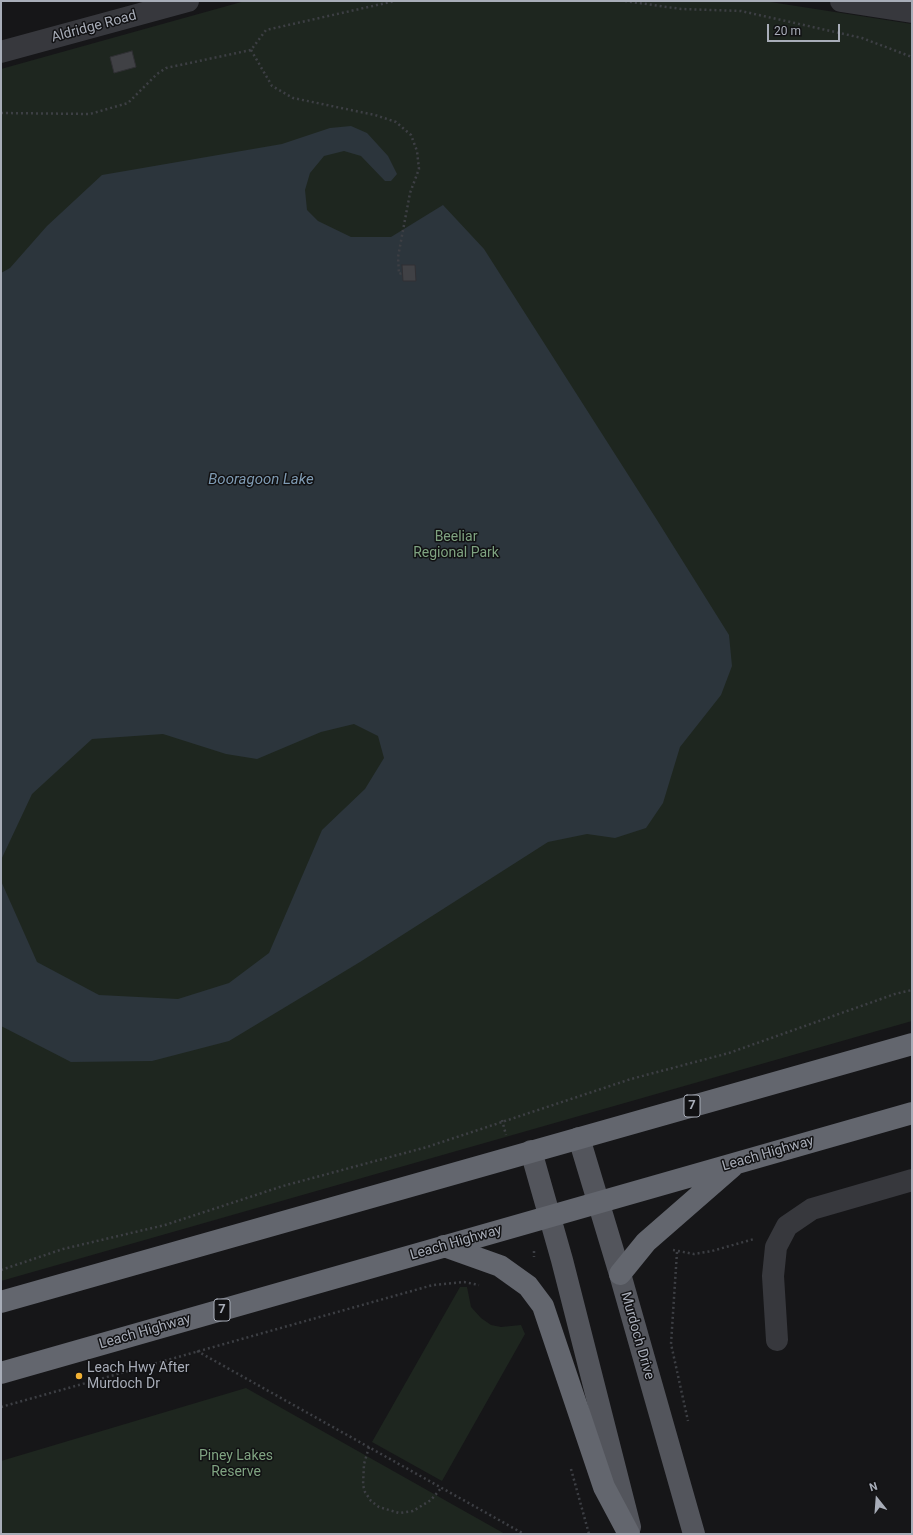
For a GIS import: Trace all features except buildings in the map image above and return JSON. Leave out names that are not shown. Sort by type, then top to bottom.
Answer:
[{"type":"highway","name":"7","points":[[1,1302],[912,1044]]},
{"type":"highway","name":"Leach Highway","points":[[1,1373],[912,1113]]},
{"type":"highway","points":[[620,1274],[646,1242],[738,1163]]},
{"type":"highway","points":[[444,1246],[500,1266],[528,1286],[544,1306],[604,1487],[630,1534]]},
{"type":"main road","name":"Murdoch Drive","points":[[578,1138],[620,1274],[694,1534]]},
{"type":"main road","points":[[531,1151],[548,1216],[562,1260],[630,1534]]},
{"type":"street","name":"Aldridge Road","points":[[1,52],[188,1]]},
{"type":"street","points":[[841,1],[912,12]]},
{"type":"street","points":[[778,1340],[773,1276],[776,1247],[787,1226],[812,1209],[912,1180]]},
{"type":"path","points":[[1,113],[90,114],[128,103],[157,74],[166,68],[251,50],[266,30],[395,1]]},
{"type":"path","points":[[625,1],[681,9],[741,11],[862,38],[912,57]]},
{"type":"path","points":[[251,50],[272,86],[293,98],[374,115],[396,122],[411,135],[417,151],[419,169],[410,193],[398,257],[399,274],[402,273]]},
{"type":"path","points":[[1,1270],[63,1249],[165,1225],[283,1186],[427,1147],[502,1120],[631,1079],[729,1053],[895,994],[912,990]]},
{"type":"path","points":[[502,1120],[507,1138]]},
{"type":"path","points":[[672,1249],[677,1252],[694,1254],[712,1252],[757,1238],[776,1247]]},
{"type":"path","points":[[677,1252],[671,1344],[689,1424]]},
{"type":"path","points":[[1,1407],[433,1285],[464,1282],[482,1286]]},
{"type":"path","points":[[197,1351],[524,1534]]},
{"type":"path","points":[[369,1447],[364,1464],[363,1485],[365,1492],[371,1501],[379,1507],[399,1513],[413,1511],[431,1500],[442,1487]]},
{"type":"green space","name":"Beeliar Regional Park","points":[[245,1],[764,1],[912,24],[912,1021],[1,1281],[1,69]]},
{"type":"green space","points":[[460,1287],[467,1287],[471,1307],[481,1318],[491,1325],[501,1327],[521,1325],[525,1334],[442,1481],[372,1442]]},
{"type":"green space","name":"Piney Lakes Reserve","points":[[246,1388],[505,1534],[1,1534],[1,1461]]},
{"type":"water","name":"Booragoon Lake","points":[[351,126],[367,133],[388,156],[397,174],[391,181],[385,181],[361,156],[344,151],[324,156],[310,173],[305,190],[307,210],[318,221],[351,237],[391,237],[443,205],[484,249],[657,520],[729,635],[732,666],[721,695],[680,747],[663,803],[646,828],[615,838],[587,834],[548,842],[360,962],[229,1041],[152,1061],[71,1062],[1,1026],[1,881],[37,962],[99,995],[178,999],[229,983],[269,953],[322,830],[365,789],[384,758],[378,736],[354,724],[321,732],[257,759],[226,754],[163,734],[92,739],[32,794],[1,860],[1,273],[10,268],[47,226],[102,175],[282,144],[330,128]]},
{"type":"place","name":"Leach Hwy After Murdoch Dr","points":[[79,1376]]}]
